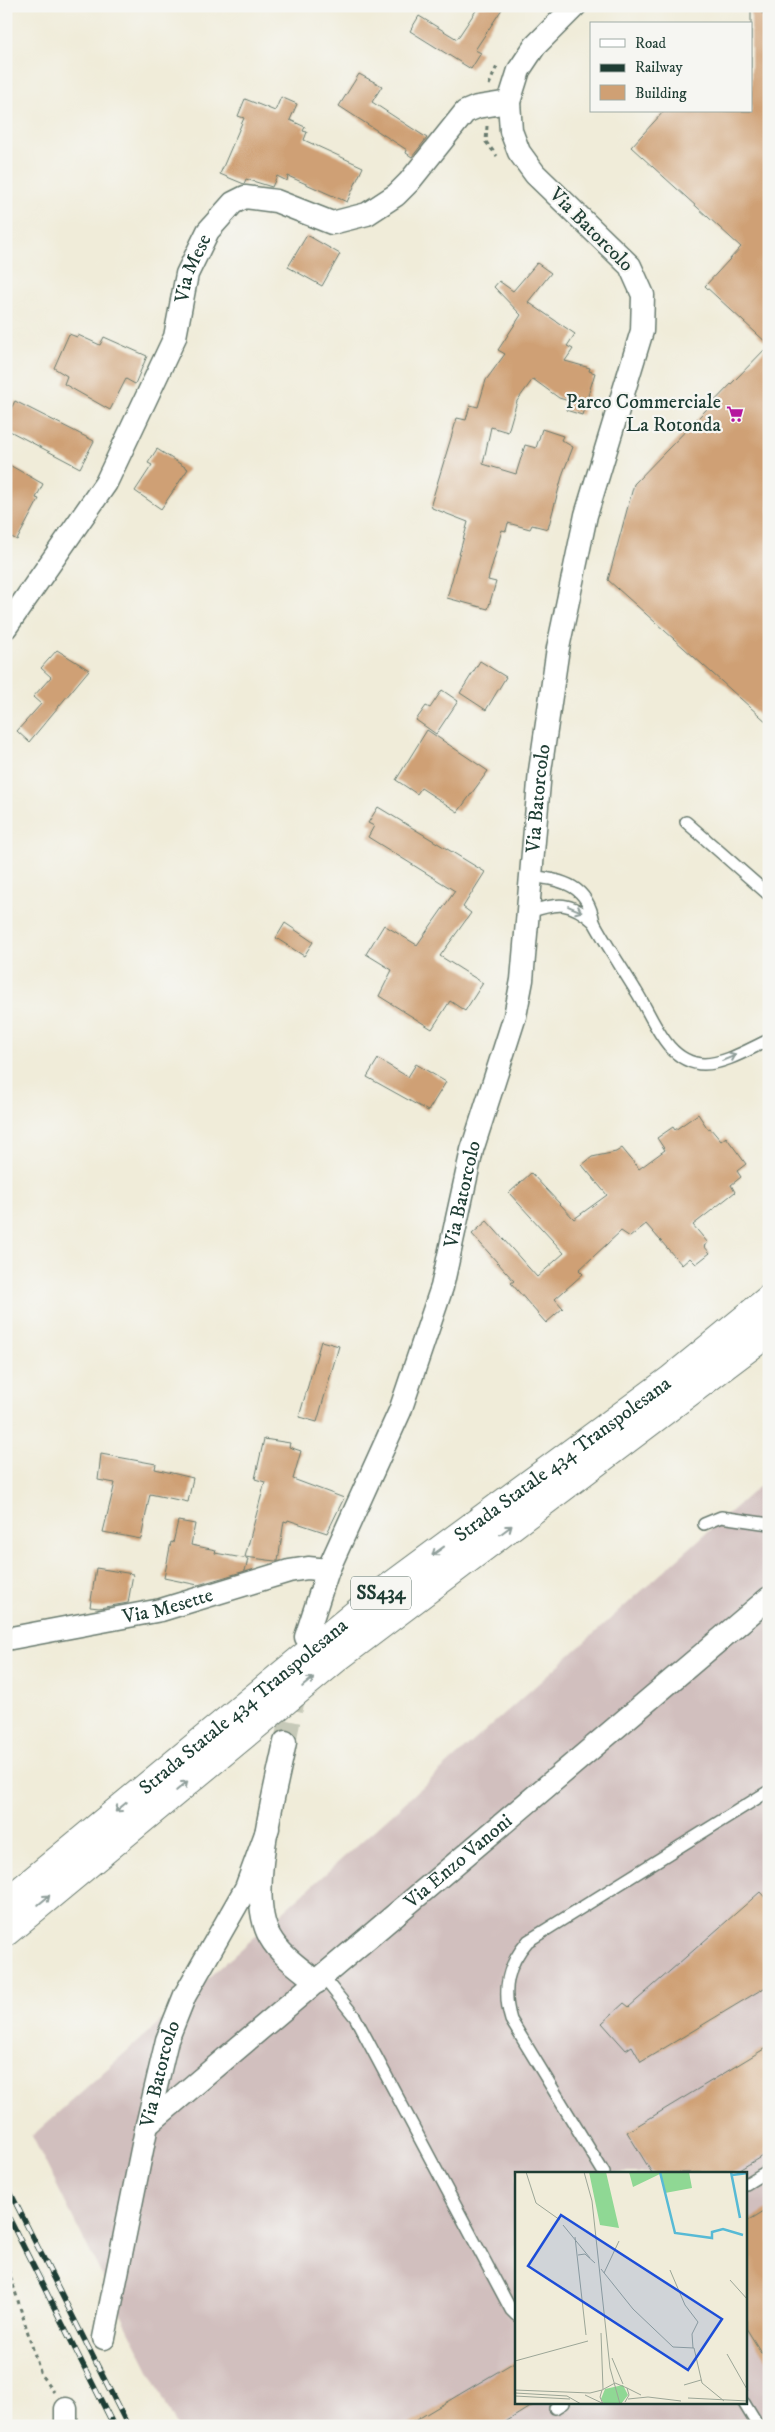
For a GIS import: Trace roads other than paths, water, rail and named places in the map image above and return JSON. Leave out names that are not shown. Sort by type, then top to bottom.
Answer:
[{"type":"highway","points":[[670,1380],[769,1277]]},
{"type":"highway","name":"Strada Statale 434 Transpolesana","points":[[6,1903],[375,1598],[670,1380],[769,1298]]},
{"type":"highway","name":"Strada Statale 434 Transpolesana","points":[[6,1932],[338,1657],[769,1332]]},
{"type":"street","name":"Via Batorcolo","points":[[306,1638],[328,1570],[400,1410],[442,1287],[472,1150],[515,1016],[522,980],[540,772],[560,638],[584,523],[640,343],[644,310],[640,286],[630,266],[612,246],[548,187],[526,163],[511,132],[509,102],[514,82],[526,57],[544,36],[575,6]]},
{"type":"street","name":"Via Mese","points":[[6,627],[106,483],[175,337],[186,274],[208,230],[233,203],[245,197],[276,201],[332,223],[368,214],[396,195],[409,182],[465,112],[477,106],[509,102]]},
{"type":"street","name":"Via Mesette","points":[[6,1639],[161,1610],[289,1571],[308,1568],[328,1570]]},
{"type":"street","name":"Via Enzo Vanoni","points":[[147,2124],[320,1980],[769,1598]]},
{"type":"street","name":"Via Batorcolo","points":[[285,1742],[268,1828],[260,1890],[262,1918],[276,1946],[320,1980]]},
{"type":"street","name":"Via Batorcolo","points":[[104,2338],[147,2124],[173,2021],[185,1995],[246,1888],[268,1828]]},
{"type":"lane","points":[[686,822],[769,895]]},
{"type":"lane","points":[[532,876],[566,884],[582,893],[591,904],[594,922]]},
{"type":"lane","points":[[528,912],[550,905],[563,904],[583,912],[594,922],[660,1034],[676,1052],[687,1059],[702,1064],[717,1063],[769,1040]]},
{"type":"lane","points":[[704,1524],[721,1517],[769,1524]]},
{"type":"lane","points":[[603,2172],[511,2020],[507,2006],[506,1988],[510,1968],[516,1954],[528,1941],[769,1791]]},
{"type":"lane","points":[[320,1980],[354,2017],[511,2310],[515,2314]]},
{"type":"lane","points":[[748,2183],[769,2170]]},
{"type":"lane","points":[[745,2404],[758,2426]]},
{"type":"tunnel","points":[[285,1742],[297,1684]]},
{"type":"railway","points":[[6,2184],[128,2426]]},
{"type":"railway","points":[[6,2212],[114,2426]]},
{"type":"place","name":"Parco Commerciale La Rotonda","points":[[735,414]]}]
